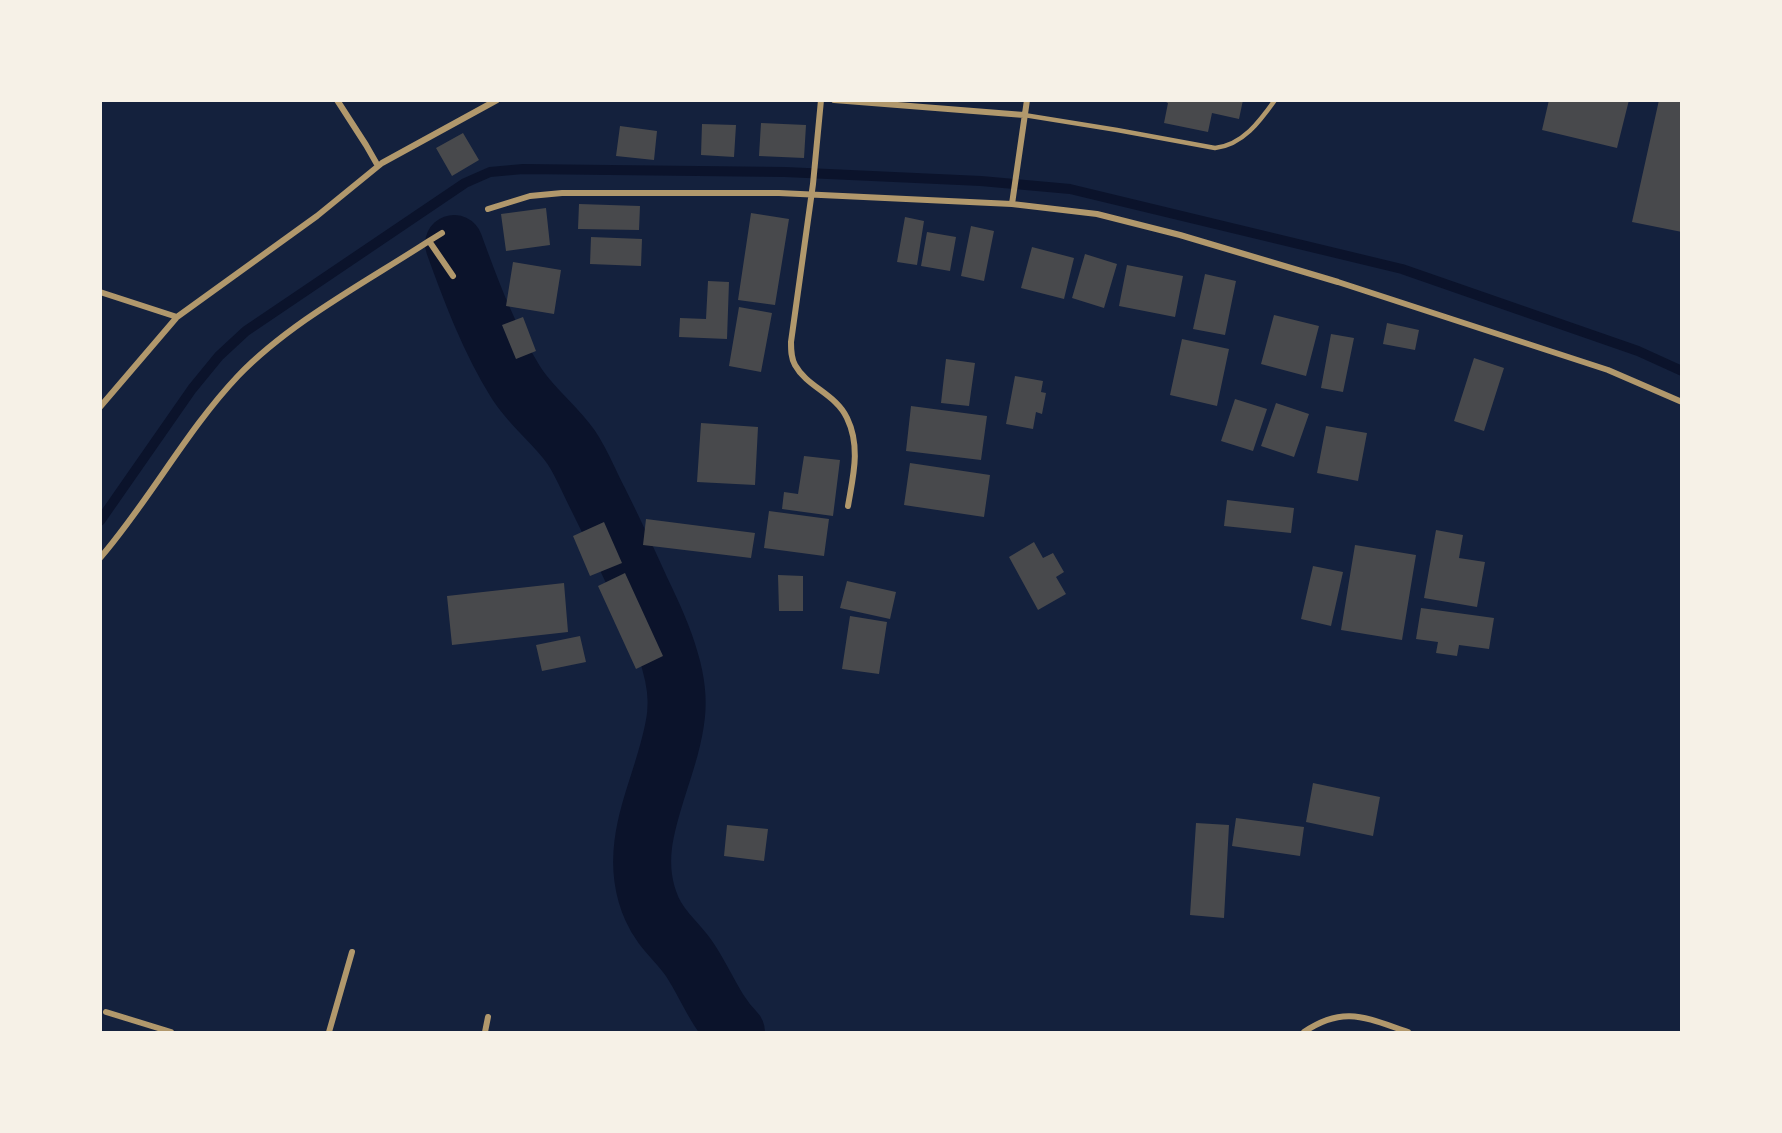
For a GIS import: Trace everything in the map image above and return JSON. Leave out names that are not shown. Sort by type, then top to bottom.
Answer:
[{"type":"street","points":[[338,100],[380,164]]},
{"type":"street","points":[[821,100],[812,195],[791,342],[792,358],[795,366],[806,378],[842,409],[851,427],[856,461],[848,506]]},
{"type":"street","points":[[834,100],[1024,116]]},
{"type":"street","points":[[1012,204],[1027,100]]},
{"type":"street","points":[[100,407],[177,317],[317,216],[380,164],[496,101]]},
{"type":"street","points":[[488,209],[530,196],[572,192],[779,193],[1012,204],[1097,214],[1223,247],[1338,282],[1608,370],[1682,402]]},
{"type":"street","points":[[100,558],[214,404],[246,368],[297,326],[442,234]]},
{"type":"street","points":[[429,241],[453,276]]},
{"type":"street","points":[[100,292],[177,317]]},
{"type":"street","points":[[329,1032],[352,952]]},
{"type":"street","points":[[106,1012],[171,1032]]},
{"type":"street","points":[[1305,1032],[1332,1018],[1346,1016],[1362,1017],[1408,1032]]},
{"type":"street","points":[[485,1032],[488,1017]]},
{"type":"lane","points":[[1024,116],[1215,148],[1228,146],[1244,136],[1275,100]]},
{"type":"building","points":[[1162,100],[1243,100],[1239,119],[1212,113],[1208,132],[1164,123],[1168,103]]},
{"type":"building","points":[[1549,100],[1629,100],[1617,148],[1542,130]]},
{"type":"building","points":[[1659,100],[1682,100],[1682,232],[1632,222]]},
{"type":"building","points":[[761,123],[806,125],[804,158],[759,156]]},
{"type":"building","points":[[702,124],[736,125],[734,157],[701,155]]},
{"type":"building","points":[[620,126],[657,131],[654,160],[616,156]]},
{"type":"building","points":[[463,133],[479,160],[452,176],[436,148]]},
{"type":"building","points":[[579,204],[640,206],[639,230],[578,229]]},
{"type":"building","points":[[546,208],[550,245],[506,251],[501,214]]},
{"type":"building","points":[[751,213],[789,219],[775,305],[738,300]]},
{"type":"building","points":[[905,217],[924,221],[917,265],[897,262]]},
{"type":"building","points":[[971,226],[994,231],[984,281],[961,276]]},
{"type":"building","points":[[927,232],[956,237],[950,271],[921,266]]},
{"type":"building","points":[[591,237],[642,239],[641,266],[590,264]]},
{"type":"building","points":[[1032,247],[1074,258],[1064,299],[1021,288]]},
{"type":"building","points":[[1085,254],[1117,264],[1104,308],[1072,298]]},
{"type":"building","points":[[513,262],[561,270],[554,314],[506,306]]},
{"type":"building","points":[[1127,265],[1183,276],[1175,317],[1119,306]]},
{"type":"building","points":[[1205,274],[1236,281],[1225,335],[1193,329]]},
{"type":"building","points":[[708,281],[729,282],[727,339],[679,337],[680,318],[706,319]]},
{"type":"building","points":[[739,307],[772,313],[761,372],[729,366]]},
{"type":"building","points":[[1274,315],[1319,326],[1306,376],[1261,364]]},
{"type":"building","points":[[523,317],[536,351],[516,359],[502,325]]},
{"type":"building","points":[[1387,323],[1419,330],[1415,350],[1383,344]]},
{"type":"building","points":[[1331,334],[1354,338],[1343,392],[1321,388]]},
{"type":"building","points":[[1182,339],[1229,349],[1217,406],[1170,395]]},
{"type":"building","points":[[1474,358],[1504,368],[1484,431],[1454,421]]},
{"type":"building","points":[[946,359],[975,363],[969,406],[941,403]]},
{"type":"building","points":[[1015,376],[1043,381],[1041,392],[1046,393],[1042,414],[1036,412],[1033,429],[1006,424]]},
{"type":"building","points":[[1235,399],[1267,409],[1253,451],[1221,441]]},
{"type":"building","points":[[1276,403],[1309,414],[1294,457],[1261,446]]},
{"type":"building","points":[[911,406],[987,416],[981,460],[906,451]]},
{"type":"building","points":[[701,423],[758,427],[755,485],[697,482]]},
{"type":"building","points":[[1326,426],[1367,433],[1358,481],[1317,473]]},
{"type":"building","points":[[804,456],[840,460],[833,516],[782,509],[784,492],[798,494]]},
{"type":"building","points":[[910,463],[990,475],[984,517],[904,505]]},
{"type":"building","points":[[1227,500],[1294,508],[1291,533],[1224,526]]},
{"type":"building","points":[[769,511],[829,519],[824,556],[764,548]]},
{"type":"building","points":[[646,519],[755,533],[751,558],[643,545]]},
{"type":"building","points":[[604,522],[622,563],[590,576],[573,536]]},
{"type":"building","points":[[1436,530],[1463,535],[1459,558],[1485,562],[1477,607],[1424,598]]},
{"type":"building","points":[[1034,542],[1043,558],[1053,553],[1064,572],[1056,577],[1066,594],[1038,610],[1009,557]]},
{"type":"building","points":[[1355,545],[1416,555],[1402,640],[1341,630]]},
{"type":"building","points":[[1313,566],[1343,572],[1331,626],[1301,619]]},
{"type":"building","points":[[625,573],[663,656],[636,669],[598,586]]},
{"type":"building","points":[[778,575],[803,576],[803,611],[779,611]]},
{"type":"building","points":[[847,581],[896,592],[890,619],[840,608]]},
{"type":"building","points":[[564,583],[568,632],[452,645],[447,596]]},
{"type":"building","points":[[1421,608],[1494,618],[1489,649],[1459,645],[1457,656],[1436,653],[1438,642],[1416,639]]},
{"type":"building","points":[[850,616],[887,622],[879,674],[842,669]]},
{"type":"building","points":[[580,636],[586,662],[542,671],[536,645]]},
{"type":"building","points":[[1313,783],[1380,797],[1373,836],[1306,822]]},
{"type":"building","points":[[1236,818],[1304,827],[1300,856],[1232,846]]},
{"type":"building","points":[[1196,823],[1229,825],[1224,918],[1190,915]]},
{"type":"building","points":[[727,825],[768,829],[764,861],[724,856]]},
{"type":"waterway","points":[[100,521],[192,389],[219,356],[246,331],[465,183],[490,172],[523,169],[785,172],[981,181],[1070,189],[1402,269],[1638,351],[1682,371]]},
{"type":"waterway","points":[[454,244],[489,332],[506,365],[521,390],[564,438],[579,459],[664,643],[675,681],[676,715],[672,739],[645,835],[642,860],[644,884],[656,916],[690,960],[716,1006],[736,1032]]}]
